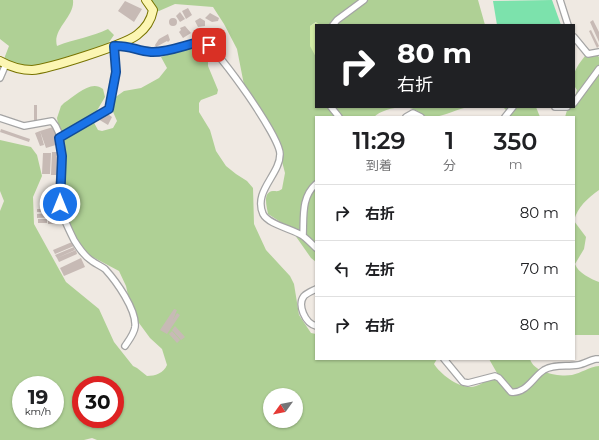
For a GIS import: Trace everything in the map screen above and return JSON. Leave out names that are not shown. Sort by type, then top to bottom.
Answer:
[{"type":"main road","points":[[3,63],[32,70],[44,68],[114,46],[136,36],[148,24],[153,10],[146,0]]},
{"type":"street","points":[[334,24],[364,0]]},
{"type":"street","points":[[560,0],[568,24]]},
{"type":"street","points":[[575,38],[588,54],[599,52]]},
{"type":"street","points":[[59,138],[109,109],[116,72],[114,46],[125,46],[150,52],[159,52],[204,41],[209,45],[242,88],[269,128],[281,152],[278,165],[262,196],[263,213],[270,220],[302,236],[315,247]]},
{"type":"street","points":[[0,78],[3,63]]},
{"type":"street","points":[[575,102],[599,70]]},
{"type":"street","points":[[332,108],[338,116]]},
{"type":"street","points":[[0,118],[24,126],[52,121],[57,126],[62,156],[59,197],[64,217],[72,236],[83,253],[113,278],[129,305],[133,315],[135,328],[125,346]]},
{"type":"street","points":[[302,236],[304,204],[311,189],[315,185]]},
{"type":"street","points":[[315,290],[304,296],[302,302],[304,315],[308,321],[315,325]]},
{"type":"street","points":[[445,360],[463,382],[468,383],[495,376],[515,393],[520,392],[525,388],[540,372],[546,368],[576,366],[599,359]]},
{"type":"green space","points":[[0,0],[73,0],[71,12],[60,28],[56,40],[57,46],[108,29],[114,35],[107,45],[73,56],[44,68],[2,64],[9,46],[0,39]]},
{"type":"green space","points":[[150,0],[478,0],[485,24],[319,24],[316,22],[310,26],[310,46],[315,55],[315,108],[394,108],[375,116],[315,116],[315,261],[311,258],[290,228],[268,214],[266,200],[267,194],[282,189],[285,173],[278,146],[245,90],[237,49],[213,7],[175,4],[159,11],[155,10]]},
{"type":"green space","points":[[552,0],[561,24],[497,24],[493,1]]},
{"type":"green space","points":[[317,22],[319,24],[315,24],[315,55],[309,43],[310,26]]},
{"type":"green space","points":[[200,44],[208,53],[208,66],[218,90],[217,94],[201,100],[199,103],[199,112],[210,130],[216,151],[226,166],[247,181],[253,188],[254,224],[266,250],[290,276],[294,284],[299,315],[311,333],[315,334],[315,360],[436,360],[434,364],[442,373],[458,384],[470,387],[481,384],[497,373],[490,360],[530,360],[536,368],[554,375],[572,375],[599,366],[599,440],[97,440],[92,438],[84,440],[0,440],[0,211],[4,201],[0,191],[0,140],[31,147],[37,155],[42,176],[33,197],[34,224],[66,282],[99,309],[114,342],[133,366],[147,376],[159,374],[166,368],[167,365],[162,349],[150,338],[139,323],[131,308],[126,286],[119,271],[87,254],[69,230],[63,214],[62,181],[66,161],[57,118],[61,106],[64,103],[88,87],[98,86],[103,89],[105,97],[92,119],[98,130],[102,131],[113,128],[117,121],[110,105],[110,101],[124,91],[141,88],[159,78],[167,68],[161,57]]},
{"type":"green space","points":[[597,55],[599,57],[599,190],[580,207],[575,216],[575,116],[565,116],[568,108],[575,108],[575,96],[577,90],[575,87],[575,72],[579,64],[585,56]]},
{"type":"green space","points":[[411,108],[464,108],[438,116],[426,116]]},
{"type":"green space","points":[[504,108],[536,108],[540,116],[506,116],[506,110]]},
{"type":"green space","points":[[575,222],[586,237],[584,249],[575,264]]},
{"type":"green space","points":[[575,264],[582,273],[599,282],[599,335],[575,335]]},
{"type":"building","points":[[125,1],[142,9],[134,22],[118,11]]},
{"type":"building","points":[[188,8],[192,15],[186,19],[182,11]]},
{"type":"building","points":[[180,12],[185,19],[180,22],[176,16]]},
{"type":"building","points":[[210,13],[219,18],[218,21],[212,22],[205,18]]},
{"type":"building","points":[[171,18],[175,18],[177,22],[175,26],[171,26],[169,24],[169,20]]},
{"type":"building","points":[[200,18],[205,21],[205,26],[198,27],[195,21]]},
{"type":"building","points":[[593,20],[599,32],[599,42],[590,22]]},
{"type":"building","points":[[185,26],[191,33],[183,38],[179,32],[181,30],[180,28]]},
{"type":"building","points":[[591,30],[599,46],[597,48],[589,31]]},
{"type":"building","points":[[168,34],[170,40],[156,47],[155,45],[159,39]]},
{"type":"building","points":[[34,105],[37,105],[37,124],[34,124]]},
{"type":"building","points":[[102,112],[105,112],[112,117],[108,125],[98,119]]},
{"type":"building","points":[[53,127],[59,144],[46,148],[40,131]]},
{"type":"building","points":[[1,129],[30,139],[29,142],[0,132]]},
{"type":"building","points":[[40,131],[44,145],[40,146],[35,133]]},
{"type":"building","points":[[52,152],[61,152],[60,175],[51,175]]},
{"type":"building","points":[[43,153],[51,153],[50,174],[42,174]]},
{"type":"building","points":[[37,209],[58,209],[58,212],[37,212]]},
{"type":"building","points":[[58,213],[58,217],[37,218],[37,214]]},
{"type":"building","points":[[48,218],[55,218],[55,224],[48,224]]},
{"type":"building","points":[[38,219],[47,219],[47,223],[38,223]]},
{"type":"building","points":[[72,242],[74,246],[55,254],[53,250]]},
{"type":"building","points":[[74,247],[75,250],[57,258],[55,255]]},
{"type":"building","points":[[76,250],[77,254],[59,262],[57,258]]},
{"type":"building","points":[[81,258],[85,267],[64,276],[60,268]]},
{"type":"building","points":[[174,309],[177,310],[173,320],[177,313],[180,315],[167,334],[160,330]]},
{"type":"building","points":[[175,326],[185,337],[181,340],[172,330]]},
{"type":"building","points":[[172,331],[180,340],[177,343],[169,334]]},
{"type":"route","points":[[60,204],[59,189],[62,156],[59,138],[109,109],[116,72],[114,46],[125,46],[150,52],[159,52],[204,41],[209,45]]}]
